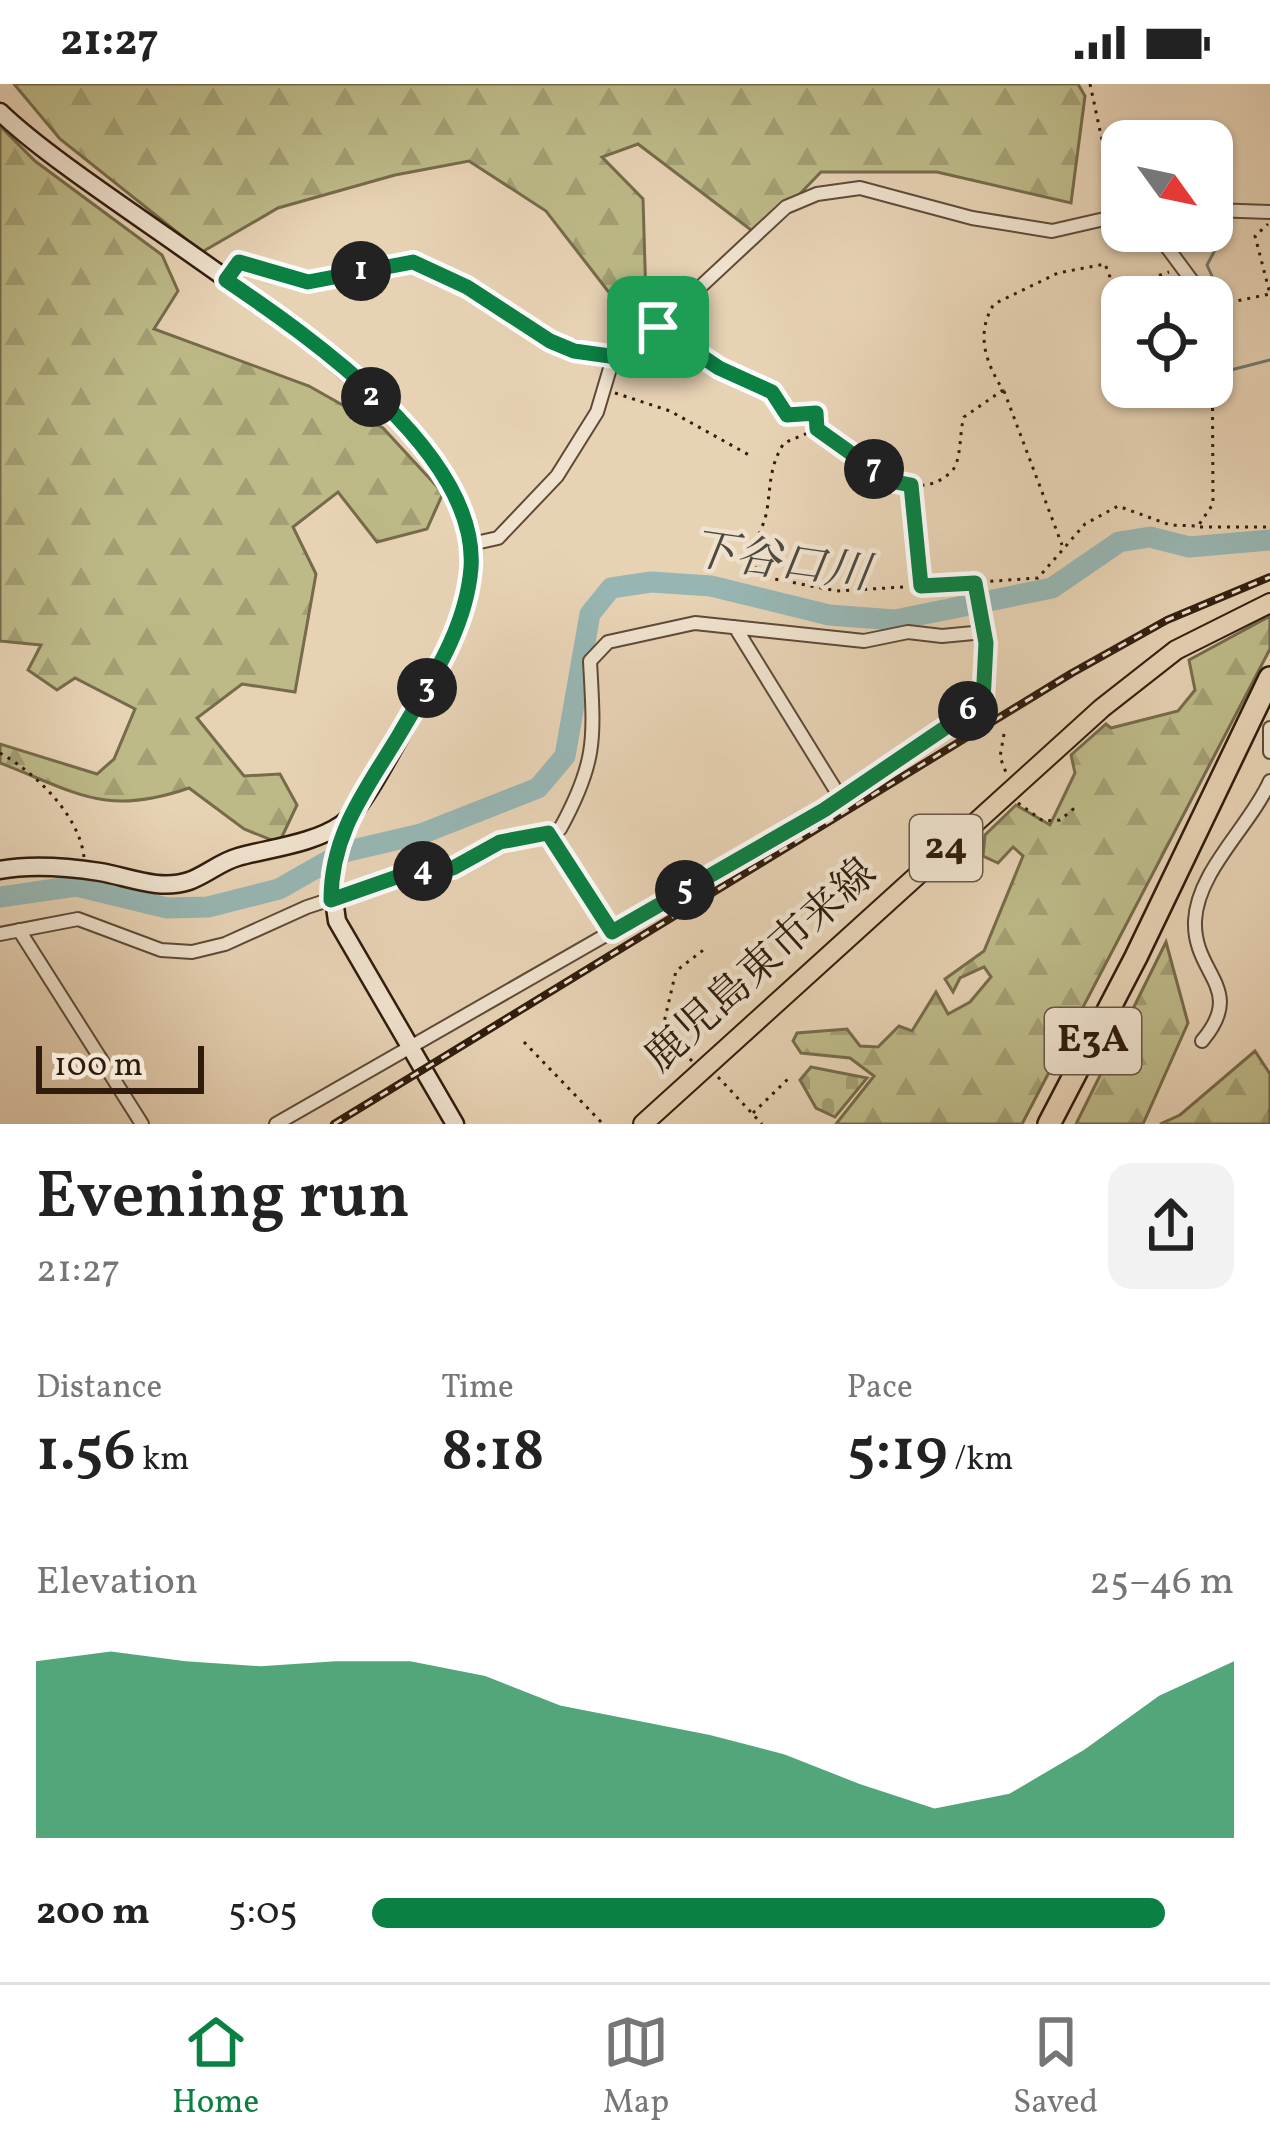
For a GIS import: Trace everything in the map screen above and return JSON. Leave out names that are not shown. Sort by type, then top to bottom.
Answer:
[{"type":"highway","name":"E3A","points":[[1049,1124],[1136,957],[1270,678]]},
{"type":"highway","points":[[1039,1124],[1136,957]]},
{"type":"highway","points":[[1062,1124],[1136,957]]},
{"type":"main road","name":"鹿児島東市来線","points":[[643,1124],[1010,790],[1176,650],[1270,603]]},
{"type":"street","points":[[0,112],[108,199],[300,330],[428,450],[449,485],[471,544],[471,574],[449,649],[343,824],[332,860],[331,900],[344,939],[454,1124]]},
{"type":"street","points":[[226,280],[239,262],[308,282],[413,262],[467,287],[550,341],[574,351],[624,358],[785,207],[838,188],[860,188],[972,218],[1052,231],[1101,220]]},
{"type":"street","points":[[1233,211],[1270,212]]},
{"type":"street","points":[[1170,252],[1188,276]]},
{"type":"street","points":[[471,544],[498,538],[557,476],[597,412],[614,355]]},
{"type":"street","points":[[0,934],[78,919],[161,950],[192,952],[240,939],[411,872],[453,868],[500,842],[560,829],[586,781],[594,743],[590,662],[608,642],[695,623],[864,640],[908,632],[942,636],[983,632],[983,702],[840,797],[276,1124]]},
{"type":"street","points":[[735,627],[840,797]]},
{"type":"street","points":[[1270,728],[1270,752]]},
{"type":"street","points":[[1202,1041],[1221,1019],[1222,1004],[1197,939],[1198,908],[1270,781]]},
{"type":"street","points":[[0,869],[86,871],[150,884],[186,882],[233,858],[343,824]]},
{"type":"street","points":[[19,930],[142,1124]]},
{"type":"path","points":[[1090,84],[1101,148]]},
{"type":"path","points":[[1233,304],[1270,294],[1255,236],[1270,224]]},
{"type":"path","points":[[1064,547],[1003,390],[982,358],[988,313],[1005,296],[1058,273],[1105,264],[1115,290],[1182,268]]},
{"type":"path","points":[[658,327],[719,368],[772,392],[787,415],[816,413],[817,429]]},
{"type":"path","points":[[603,389],[670,411],[749,455]]},
{"type":"path","points":[[817,429],[890,481],[911,485],[953,471],[964,417],[1003,390]]},
{"type":"path","points":[[1198,526],[1213,504],[1213,408]]},
{"type":"path","points":[[817,429],[795,436],[775,458],[766,515],[755,535],[754,569],[766,580],[837,591],[1038,578],[1085,524],[1118,506],[1170,525],[1224,531],[1270,526]]},
{"type":"path","points":[[911,485],[921,586]]},
{"type":"path","points":[[975,583],[983,632]]},
{"type":"path","points":[[1004,734],[1000,757],[1010,790],[1043,821],[1060,820],[1077,806]]},
{"type":"path","points":[[0,753],[74,823],[86,871]]},
{"type":"path","points":[[548,833],[612,932]]},
{"type":"path","points":[[706,948],[676,971],[662,1031],[762,1124]]},
{"type":"path","points":[[524,1042],[603,1124]]},
{"type":"path","points":[[752,1114],[790,1077]]},
{"type":"green space","points":[[14,84],[1078,84],[1085,96],[1071,203],[937,172],[821,172],[759,236],[638,144],[602,157],[643,199],[646,300],[611,295],[546,211],[469,161],[395,175],[278,208],[202,252],[60,139]]},
{"type":"green space","points":[[0,126],[35,161],[162,255],[178,291],[154,329],[309,386],[383,428],[443,493],[427,529],[377,542],[338,492],[293,527],[316,574],[295,692],[242,684],[197,718],[244,776],[280,774],[297,805],[279,843],[244,829],[189,788],[135,801],[113,801],[72,792],[0,763],[0,744],[97,774],[114,759],[135,709],[75,678],[57,690],[28,670],[41,645],[0,641]]},
{"type":"green space","points":[[1270,616],[1270,649],[1022,1124],[836,1124],[874,1076],[850,1058],[801,1053],[793,1041],[797,1033],[847,1029],[860,1046],[878,1047],[899,1026],[912,1031],[936,992],[948,1014],[970,1002],[991,977],[984,967],[960,978],[953,992],[945,979],[984,951],[1023,856],[1013,847],[998,863],[983,856],[985,835],[1016,805],[1050,825],[1075,773],[1071,755],[1106,724],[1111,728],[1178,711],[1195,690],[1189,660]]},
{"type":"green space","points":[[1166,942],[1188,1023],[1143,1124],[1076,1124]]},
{"type":"green space","points":[[1255,1051],[1270,1074],[1270,1124],[1160,1124],[1180,1115]]},
{"type":"green space","points":[[811,1067],[867,1078],[835,1117],[816,1108],[800,1080]]},
{"type":"waterway","points":[[1212,276],[1207,265],[1214,252]]},
{"type":"waterway","points":[[1233,369],[1270,360]]},
{"type":"waterway","name":"下谷口川","points":[[0,897],[76,886],[167,908],[208,907],[279,889],[344,852],[421,834],[538,788],[565,756],[590,614],[611,588],[651,582],[711,586],[829,615],[895,620],[1052,588],[1119,542],[1150,537],[1189,547],[1270,540]]},
{"type":"railway","points":[[334,1124],[1072,673],[1167,620],[1270,577]]},
{"type":"route","points":[[239,262],[308,282],[413,262],[467,287],[550,341],[574,351],[624,358],[658,327],[719,368],[750,378],[772,392],[787,415],[816,413],[817,429],[890,481],[911,485],[921,586],[975,583],[986,643],[983,702],[824,810],[612,932],[548,833],[500,842],[453,868],[411,872],[331,900],[332,860],[343,824],[449,649],[471,574],[471,544],[449,485],[428,450],[300,330],[226,280],[239,262]]}]
